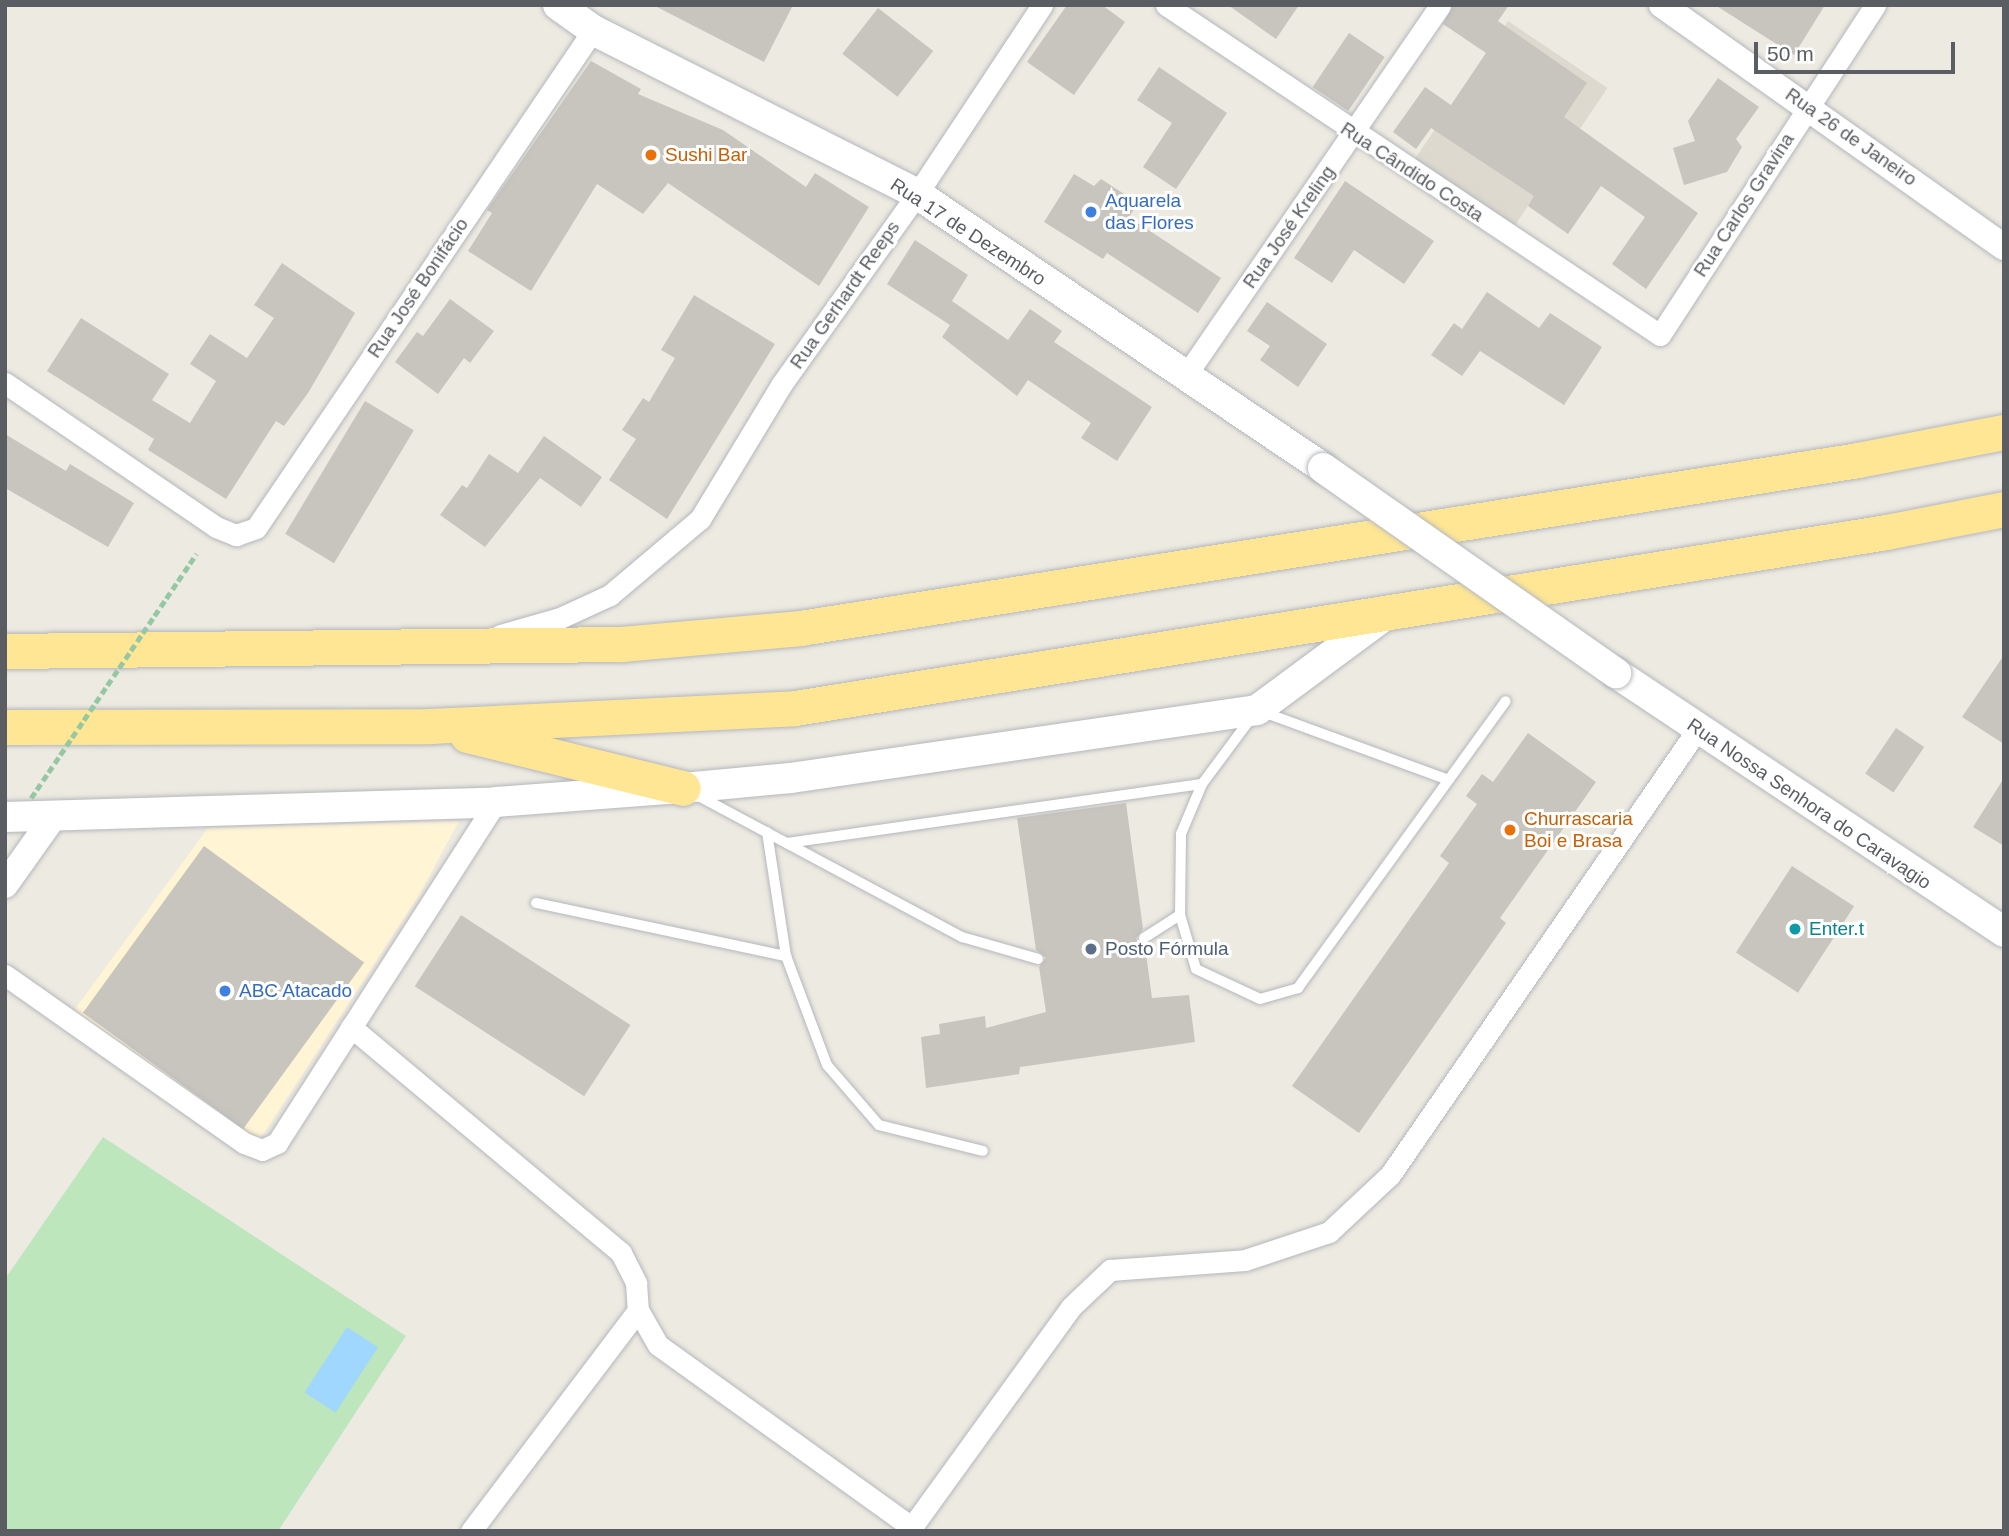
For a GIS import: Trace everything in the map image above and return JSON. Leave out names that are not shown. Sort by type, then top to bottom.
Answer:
[{"type":"highway","points":[[5,651],[622,644],[800,628],[1858,460],[2004,432]]},
{"type":"highway","points":[[5,727],[430,726],[795,708],[1886,532],[2004,509]]},
{"type":"highway","points":[[430,726],[683,788]]},
{"type":"main road","name":"Rua 17 de Dezembro","points":[[558,5],[593,30],[917,194],[1184,378],[1323,468]]},
{"type":"main road","name":"Rua Nossa Senhora do Caravagio","points":[[1323,468],[1697,730],[2004,932]]},
{"type":"main road","points":[[1886,532],[2004,525]]},
{"type":"main road","points":[[5,817],[43,807],[496,802],[683,788],[791,778],[1257,709],[1393,610]]},
{"type":"street","name":"Rua Gerhardt Reeps","points":[[443,646],[560,618],[611,595],[700,519],[781,385],[917,194],[1042,5]]},
{"type":"street","name":"Rua Cândido Costa","points":[[1166,5],[1353,134],[1660,335]]},
{"type":"street","name":"Rua José Kreling","points":[[1184,378],[1440,5]]},
{"type":"street","name":"Rua 26 de Janeiro","points":[[1662,5],[2004,247]]},
{"type":"street","name":"Rua Carlos Gravina","points":[[1660,335],[1875,5]]},
{"type":"street","name":"Rua José Bonifácio","points":[[5,383],[216,527],[236,535],[256,528],[593,30]]},
{"type":"street","points":[[351,1027],[621,1253],[636,1283],[638,1310],[658,1345],[910,1529],[1071,1307],[1110,1270],[1245,1260],[1329,1232],[1390,1175],[1697,730]]},
{"type":"street","points":[[5,975],[244,1143],[262,1150],[276,1143],[496,802]]},
{"type":"street","points":[[5,885],[43,807]]},
{"type":"street","points":[[471,1531],[638,1310]]},
{"type":"lane","points":[[1446,779],[1257,709],[1202,783],[1181,834],[1180,915],[1196,969],[1260,999],[1298,988],[1446,779],[1506,701]]},
{"type":"lane","points":[[787,843],[1202,783]]},
{"type":"lane","points":[[683,788],[962,937],[1038,959]]},
{"type":"lane","points":[[766,832],[786,956],[828,1065],[879,1125],[983,1151]]},
{"type":"lane","points":[[536,903],[786,956]]},
{"type":"lane","points":[[1144,938],[1180,915]]},
{"type":"path","points":[[43,807],[196,554]]},
{"type":"shaded area","points":[[1508,21],[1607,88],[1512,230],[1412,163]]},
{"type":"shaded area","name":"ABC Atacado","points":[[459,821],[418,897],[257,1144],[70,1016],[208,828]]},
{"type":"green space","points":[[103,1137],[406,1336],[278,1531],[5,1531],[5,1279]]},
{"type":"water","points":[[347,1327],[378,1347],[336,1413],[305,1392]]},
{"type":"building","points":[[653,5],[793,5],[764,62]]},
{"type":"building","points":[[1067,5],[1102,5],[1125,22],[1074,95],[1027,62]]},
{"type":"building","points":[[1228,5],[1299,5],[1276,39]]},
{"type":"building","points":[[1453,5],[1509,5],[1498,21],[1587,83],[1564,117],[1698,213],[1646,289],[1612,264],[1645,217],[1601,186],[1568,234],[1528,206],[1534,196],[1431,128],[1416,149],[1393,132],[1425,87],[1451,105],[1486,53],[1443,24]]},
{"type":"building","points":[[1715,5],[1825,5],[1794,55]]},
{"type":"building","points":[[878,8],[933,51],[897,97],[842,54]]},
{"type":"building","points":[[1349,33],[1385,57],[1348,111],[1313,87]]},
{"type":"building","points":[[591,61],[641,89],[638,94],[723,130],[806,187],[815,173],[869,207],[819,286],[668,183],[643,214],[597,184],[531,291],[468,251],[492,213],[487,210]]},
{"type":"building","points":[[1159,67],[1227,113],[1176,189],[1143,167],[1172,123],[1137,100]]},
{"type":"building","points":[[1718,78],[1759,107],[1736,139],[1742,147],[1727,172],[1684,185],[1673,148],[1695,141],[1688,121]]},
{"type":"building","points":[[1074,174],[1094,186],[1101,179],[1138,203],[1129,217],[1221,278],[1198,313],[1107,253],[1103,259],[1044,222]]},
{"type":"building","points":[[1345,181],[1434,241],[1404,284],[1354,250],[1332,283],[1294,258]]},
{"type":"building","points":[[915,240],[968,275],[952,301],[1008,340],[1030,309],[1062,331],[1054,342],[1152,407],[1117,461],[1081,438],[1091,423],[1028,380],[1017,396],[942,337],[950,325],[887,284]]},
{"type":"building","points":[[282,263],[355,313],[308,393],[284,426],[276,421],[226,499],[148,450],[154,439],[47,371],[81,318],[169,374],[152,400],[190,423],[216,381],[190,364],[210,334],[247,358],[274,318],[254,305]]},
{"type":"building","points":[[1487,292],[1539,328],[1550,313],[1602,347],[1564,405],[1480,351],[1462,376],[1431,355],[1454,323],[1462,329]]},
{"type":"building","points":[[694,295],[775,344],[667,519],[609,480],[636,439],[622,430],[643,398],[649,402],[675,358],[661,350]]},
{"type":"building","points":[[450,299],[494,331],[470,363],[464,358],[438,394],[395,362],[417,332],[423,336]]},
{"type":"building","points":[[1267,302],[1327,344],[1298,387],[1260,360],[1270,346],[1247,331]]},
{"type":"building","points":[[365,401],[414,430],[334,563],[285,534]]},
{"type":"building","points":[[5,434],[66,471],[70,464],[134,503],[108,547],[5,488]]},
{"type":"building","points":[[544,436],[602,477],[581,507],[540,478],[485,547],[440,515],[462,485],[467,488],[489,454],[518,473]]},
{"type":"building","points":[[2004,655],[2004,744],[1962,717]]},
{"type":"building","points":[[1896,728],[1924,747],[1893,793],[1865,774]]},
{"type":"building","points":[[1528,733],[1596,782],[1500,918],[1506,923],[1359,1133],[1292,1086],[1449,863],[1440,856],[1477,804],[1466,796],[1482,774],[1493,782]]},
{"type":"building","points":[[2004,778],[2004,846],[1973,827]]},
{"type":"building","name":"Posto Fórmula","points":[[1126,803],[1143,929],[1136,939],[1145,946],[1152,998],[1189,995],[1195,1042],[1020,1067],[1019,1074],[926,1088],[921,1037],[940,1034],[939,1024],[985,1016],[986,1028],[1046,1012],[1039,967],[1046,958],[1036,950],[1017,818]]},
{"type":"building","name":"ABC Atacado","points":[[204,846],[364,962],[243,1129],[83,1013]]},
{"type":"building","name":"Enter.t","points":[[1792,866],[1854,906],[1798,993],[1736,952]]},
{"type":"building","points":[[461,915],[630,1025],[584,1096],[415,986]]},
{"type":"place","name":"Sushi Bar","points":[[651,155]]},
{"type":"place","name":"Aquarela das Flores","points":[[1091,212]]},
{"type":"place","name":"Churrascaria Boi e Brasa","points":[[1510,830]]},
{"type":"place","name":"Enter.t","points":[[1795,929]]},
{"type":"place","name":"Posto Fórmula","points":[[1091,949]]},
{"type":"place","name":"ABC Atacado","points":[[225,991]]}]
